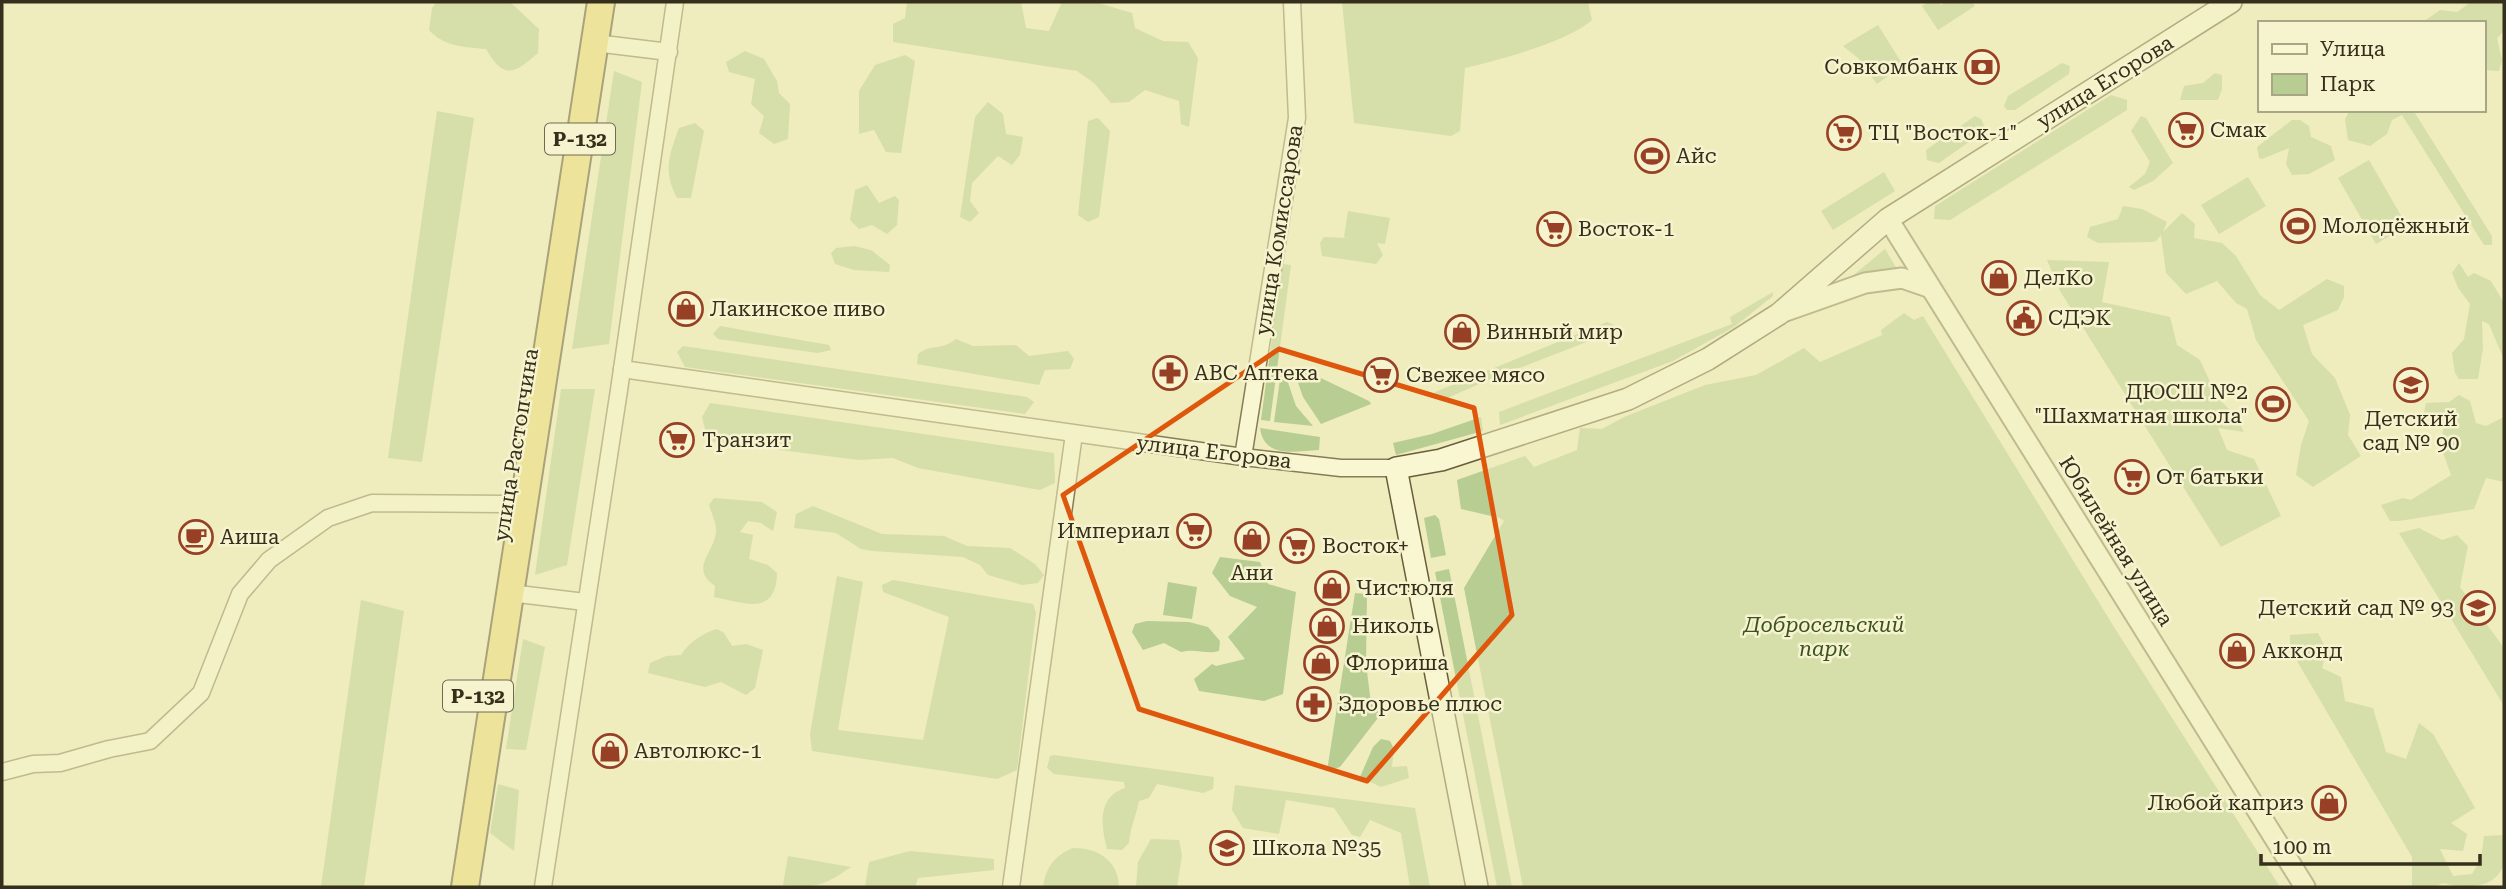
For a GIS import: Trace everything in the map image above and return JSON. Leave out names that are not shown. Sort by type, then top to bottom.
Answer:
[{"type":"highway","name":"улица Растопчина","points":[[448,887],[584,2]]},
{"type":"highway","name":"улица Растопчина","points":[[466,887],[601,2]]},
{"type":"main road","name":"улица Егорова","points":[[1396,468],[1441,460],[1628,399],[1708,359],[1779,314],[1888,219],[2231,2]]},
{"type":"main road","points":[[1396,468],[1478,887]]},
{"type":"street","points":[[543,887],[675,2]]},
{"type":"street","name":"улица Комиссарова","points":[[1243,457],[1297,118],[1292,2]]},
{"type":"street","points":[[595,43],[669,52]]},
{"type":"street","name":"Юбилейная улица","points":[[1888,219],[2305,887]]},
{"type":"street","name":"улица Егорова","points":[[1779,314],[1866,284],[1902,278],[1928,287]]},
{"type":"street","name":"улица Егорова","points":[[622,369],[1243,457],[1340,468],[1396,468]]},
{"type":"street","points":[[1011,887],[1074,434]]},
{"type":"street","points":[[2,772],[33,764],[61,763],[108,749],[150,741],[201,693],[240,594],[269,560],[328,518],[372,503],[507,504]]},
{"type":"street","points":[[510,593],[585,603]]},
{"type":"highlighted area","points":[[1279,349],[1474,408],[1512,615],[1367,781],[1139,709],[1063,495]]},
{"type":"green space","points":[[437,2],[510,2],[539,29],[538,53],[516,69],[504,70],[486,49],[441,40],[429,30],[432,8]]},
{"type":"green space","points":[[907,2],[1021,2],[1026,28],[1049,31],[1062,2],[1095,2],[1132,13],[1135,28],[1163,41],[1188,42],[1198,58],[1189,127],[1181,124],[1179,101],[1145,90],[1129,102],[1111,103],[1094,83],[1077,71],[893,42],[893,24],[905,18]]},
{"type":"green space","points":[[1342,2],[1588,2],[1592,20],[1550,43],[1465,68],[1460,131],[1451,136],[1354,123]]},
{"type":"green space","points":[[1929,2],[1938,2],[1941,5],[1947,2],[1972,2],[1975,6],[1938,30],[1922,6]]},
{"type":"green space","points":[[2471,2],[2504,2],[2504,31],[2497,38],[2502,60],[2499,71],[2485,70],[2485,21],[2424,21],[2440,10],[2457,12]]},
{"type":"green space","points":[[1878,25],[1903,65],[1877,84],[1858,58],[1843,46]]},
{"type":"green space","points":[[745,51],[764,59],[777,81],[779,93],[790,104],[788,139],[774,144],[759,133],[764,116],[751,104],[755,79],[729,72],[726,62]]},
{"type":"green space","points":[[905,55],[915,61],[901,153],[886,152],[874,130],[859,134],[859,91],[875,65]]},
{"type":"green space","points":[[2062,63],[2070,66],[2069,74],[2015,110],[2007,110],[2004,106],[2008,96]]},
{"type":"green space","points":[[614,71],[642,82],[609,344],[572,349]]},
{"type":"green space","points":[[2215,73],[2222,75],[2222,89],[2218,100],[2180,100],[2184,86],[2203,83]]},
{"type":"green space","points":[[2111,95],[2127,100],[2127,110],[1950,220],[1934,219],[1935,206]]},
{"type":"green space","points":[[988,102],[1003,114],[1006,134],[1023,137],[1020,155],[1012,165],[998,156],[972,183],[970,201],[979,213],[970,222],[960,217],[975,117]]},
{"type":"green space","points":[[437,111],[474,118],[422,462],[388,458]]},
{"type":"green space","points":[[2349,112],[2414,112],[2492,236],[2492,245],[2484,245],[2402,115],[2392,120],[2387,134],[2370,146],[2348,140],[2345,119]]},
{"type":"green space","points":[[1975,116],[1981,119],[1986,130],[1939,163],[1927,160],[1926,150]]},
{"type":"green space","points":[[2141,116],[2146,118],[2173,163],[2153,181],[2134,190],[2129,187],[2145,174],[2150,162],[2131,131]]},
{"type":"green space","points":[[1098,118],[1110,131],[1099,217],[1088,222],[1078,215],[1088,121]]},
{"type":"green space","points":[[2292,120],[2300,120],[2309,126],[2311,137],[2331,146],[2335,160],[2309,174],[2292,175],[2286,164],[2289,148],[2259,158],[2257,147]]},
{"type":"green space","points":[[695,123],[704,131],[691,198],[677,198],[670,179],[670,155],[679,128]]},
{"type":"green space","points":[[2369,160],[2407,226],[2376,244],[2338,178]]},
{"type":"green space","points":[[1884,172],[1895,191],[1833,230],[1821,211]]},
{"type":"green space","points":[[2248,177],[2266,206],[2219,234],[2201,205]]},
{"type":"green space","points":[[867,185],[879,203],[895,196],[899,200],[897,225],[887,234],[872,225],[859,229],[850,220],[855,190]]},
{"type":"green space","points":[[2123,206],[2142,209],[2167,222],[2163,232],[2182,213],[2195,224],[2194,238],[2222,243],[2236,256],[2260,295],[2279,310],[2327,279],[2344,286],[2344,297],[2338,310],[2303,325],[2312,354],[2335,378],[2350,415],[2348,435],[2361,456],[2313,487],[2296,475],[2301,445],[2309,421],[2256,340],[2247,309],[2236,303],[2217,281],[2186,294],[2166,273],[2161,235],[2151,242],[2098,243],[2087,237],[2090,227],[2118,219]]},
{"type":"green space","points":[[1348,211],[1390,218],[1385,244],[1377,243],[1383,255],[1376,264],[1322,256],[1320,243],[1324,237],[1347,238],[1344,237]]},
{"type":"green space","points":[[854,246],[871,250],[890,265],[889,272],[854,270],[835,264],[831,253],[836,248]]},
{"type":"green space","points":[[1885,249],[1897,269],[1849,279]]},
{"type":"green space","points":[[2047,260],[2109,262],[2102,302],[2170,317],[2177,345],[2200,360],[2217,397],[2235,415],[2244,432],[2218,428],[2227,450],[2254,459],[2281,516],[2221,547],[2060,291]]},
{"type":"green space","points":[[2459,263],[2468,277],[2474,273],[2491,281],[2504,303],[2504,360],[2489,324],[2482,321],[2483,348],[2478,379],[2459,379],[2455,373],[2452,353],[2464,339],[2470,304],[2458,288],[2452,273]]},
{"type":"green space","points":[[1282,264],[1291,265],[1270,421],[1261,420]]},
{"type":"green space","points":[[1773,292],[1773,296],[1734,327],[1673,361],[1500,425],[1499,412],[1732,324],[1730,317]]},
{"type":"green space","name":"Добросельский парк","points":[[1904,313],[1914,320],[1923,316],[2114,627],[2280,887],[1523,887],[1464,588],[1504,521],[1461,509],[1457,480],[1525,456],[1534,467],[1577,450],[1580,428],[1602,429],[1624,417],[1705,385],[1756,375],[1804,348],[1820,362],[1882,335],[1881,330]]},
{"type":"green space","points":[[1607,322],[1614,325],[1615,331],[1443,400],[1434,398],[1435,392]]},
{"type":"green space","points":[[720,326],[829,345],[831,350],[818,353],[718,339],[713,334]]},
{"type":"green space","points":[[956,339],[973,346],[1016,345],[1029,356],[1068,351],[1074,359],[1070,369],[1045,370],[1039,385],[917,364],[918,354]]},
{"type":"green space","points":[[683,346],[1027,397],[1034,402],[1025,414],[685,367],[677,352]]},
{"type":"green space","points":[[1282,365],[1296,406],[1313,426],[1274,422]]},
{"type":"green space","points":[[1304,370],[1371,404],[1321,424],[1303,397],[1295,374]]},
{"type":"green space","points":[[561,389],[595,389],[567,565],[535,575]]},
{"type":"green space","points":[[2459,395],[2470,401],[2476,423],[2486,426],[2504,417],[2504,482],[2486,478],[2474,509],[2390,521],[2381,505],[2403,498],[2411,500],[2451,475],[2441,447],[2444,421],[2424,413],[2426,403],[2449,402]]},
{"type":"green space","points":[[710,403],[1054,453],[1055,483],[1040,490],[918,468],[893,458],[859,460],[708,441],[702,417]]},
{"type":"green space","points":[[1481,417],[1483,431],[1396,455],[1393,443],[1432,434]]},
{"type":"green space","points":[[1260,428],[1320,437],[1319,450],[1291,452],[1274,449],[1263,438]]},
{"type":"green space","points":[[714,498],[762,502],[777,512],[773,531],[761,523],[748,521],[740,532],[753,535],[749,559],[768,565],[777,573],[771,596],[764,602],[746,603],[714,597],[715,586],[707,579],[703,567],[716,532],[709,505]]},
{"type":"green space","points":[[813,506],[882,534],[944,536],[967,546],[1010,548],[1035,564],[1044,575],[1038,583],[1022,585],[988,575],[980,565],[963,557],[861,549],[836,533],[794,528],[796,514]]},
{"type":"green space","points":[[1435,515],[1439,519],[1446,555],[1431,558],[1424,518]]},
{"type":"green space","points":[[2419,528],[2442,540],[2457,535],[2468,546],[2460,587],[2504,648],[2504,706],[2399,533]]},
{"type":"green space","points":[[1220,557],[1260,562],[1268,584],[1296,592],[1283,694],[1264,701],[1199,691],[1194,679],[1212,664],[1216,666],[1245,659],[1228,637],[1257,607],[1230,596],[1212,573]]},
{"type":"green space","points":[[1449,569],[1512,887],[1497,887],[1435,572]]},
{"type":"green space","points":[[837,576],[863,582],[838,730],[923,740],[949,617],[883,592],[882,585],[893,580],[1033,604],[1036,613],[1017,770],[997,779],[812,751],[810,734]]},
{"type":"green space","points":[[1168,582],[1197,587],[1192,619],[1163,615]]},
{"type":"green space","points":[[1355,593],[1367,594],[1366,664],[1371,703],[1381,714],[1340,767],[1327,771]]},
{"type":"green space","points":[[361,600],[404,611],[364,887],[321,887]]},
{"type":"green space","points":[[1147,621],[1189,622],[1208,627],[1220,641],[1219,651],[1181,652],[1164,643],[1143,650],[1132,632],[1135,624]]},
{"type":"green space","points":[[717,629],[724,633],[732,646],[746,644],[763,650],[755,688],[746,695],[721,682],[705,687],[648,673],[650,663],[666,656],[681,655],[696,639]]},
{"type":"green space","points":[[2318,633],[2327,651],[2322,668],[2341,677],[2345,701],[2373,708],[2386,752],[2406,759],[2419,723],[2433,734],[2475,808],[2451,823],[2467,834],[2463,851],[2440,849],[2453,876],[2472,874],[2481,859],[2484,836],[2504,835],[2504,864],[2500,872],[2487,883],[2461,886],[2443,883],[2433,887],[2412,887],[2412,857],[2290,649],[2290,635]]},
{"type":"green space","points":[[523,639],[545,647],[526,750],[506,749]]},
{"type":"green space","points":[[1381,739],[1390,741],[1394,749],[1392,767],[1407,766],[1409,778],[1381,787],[1360,777],[1373,747]]},
{"type":"green space","points":[[1050,756],[1214,777],[1213,789],[1203,793],[1157,784],[1149,798],[1139,801],[1129,843],[1122,850],[1107,849],[1103,831],[1105,805],[1116,792],[1125,788],[1124,782],[1054,774],[1047,768]]},
{"type":"green space","points":[[498,784],[519,790],[514,851],[490,833]]},
{"type":"green space","points":[[1235,785],[1415,808],[1430,887],[1410,887],[1401,833],[1370,820],[1360,837],[1352,835],[1334,808],[1286,800],[1279,834],[1243,828],[1232,810]]},
{"type":"green space","points":[[1151,839],[1179,840],[1182,855],[1177,887],[1136,887],[1138,862]]},
{"type":"green space","points":[[1073,848],[1091,850],[1105,857],[1115,870],[1119,887],[1043,887],[1052,863]]},
{"type":"green space","points":[[910,851],[994,859],[994,870],[918,878],[915,887],[865,887],[869,862]]},
{"type":"green space","points":[[788,856],[851,867],[820,884],[783,885]]},
{"type":"place","name":"Совкомбанк","points":[[1982,67]]},
{"type":"place","name":"Смак","points":[[2186,130]]},
{"type":"place","name":"ТЦ \"Восток-1\"","points":[[1844,133]]},
{"type":"place","name":"Айс","points":[[1652,156]]},
{"type":"place","name":"Молодёжный","points":[[2298,226]]},
{"type":"place","name":"Восток-1","points":[[1554,229]]},
{"type":"place","name":"ДелКо","points":[[1999,278]]},
{"type":"place","name":"Лакинское пиво","points":[[686,309]]},
{"type":"place","name":"СДЭК","points":[[2024,318]]},
{"type":"place","name":"Винный мир","points":[[1462,332]]},
{"type":"place","name":"ABC Аптека","points":[[1170,373]]},
{"type":"place","name":"Свежее мясо","points":[[1381,375]]},
{"type":"place","name":"Детский сад № 90","points":[[2411,385]]},
{"type":"place","name":"ДЮСШ №2 \"Шахматная школа\"","points":[[2273,404]]},
{"type":"place","name":"Транзит","points":[[677,440]]},
{"type":"place","name":"От батьки","points":[[2132,477]]},
{"type":"place","name":"Империал","points":[[1194,531]]},
{"type":"place","name":"Аиша","points":[[196,537]]},
{"type":"place","name":"Ани","points":[[1252,539]]},
{"type":"place","name":"Восток+","points":[[1297,546]]},
{"type":"place","name":"Чистюля","points":[[1332,588]]},
{"type":"place","name":"Детский сад № 93","points":[[2478,608]]},
{"type":"place","name":"Николь","points":[[1327,626]]},
{"type":"place","name":"Акконд","points":[[2237,651]]},
{"type":"place","name":"Флориша","points":[[1321,663]]},
{"type":"place","name":"Здоровье плюс","points":[[1314,704]]},
{"type":"place","name":"Автолюкс-1","points":[[610,751]]},
{"type":"place","name":"Любой каприз","points":[[2329,803]]},
{"type":"place","name":"Школа №35","points":[[1227,848]]}]
